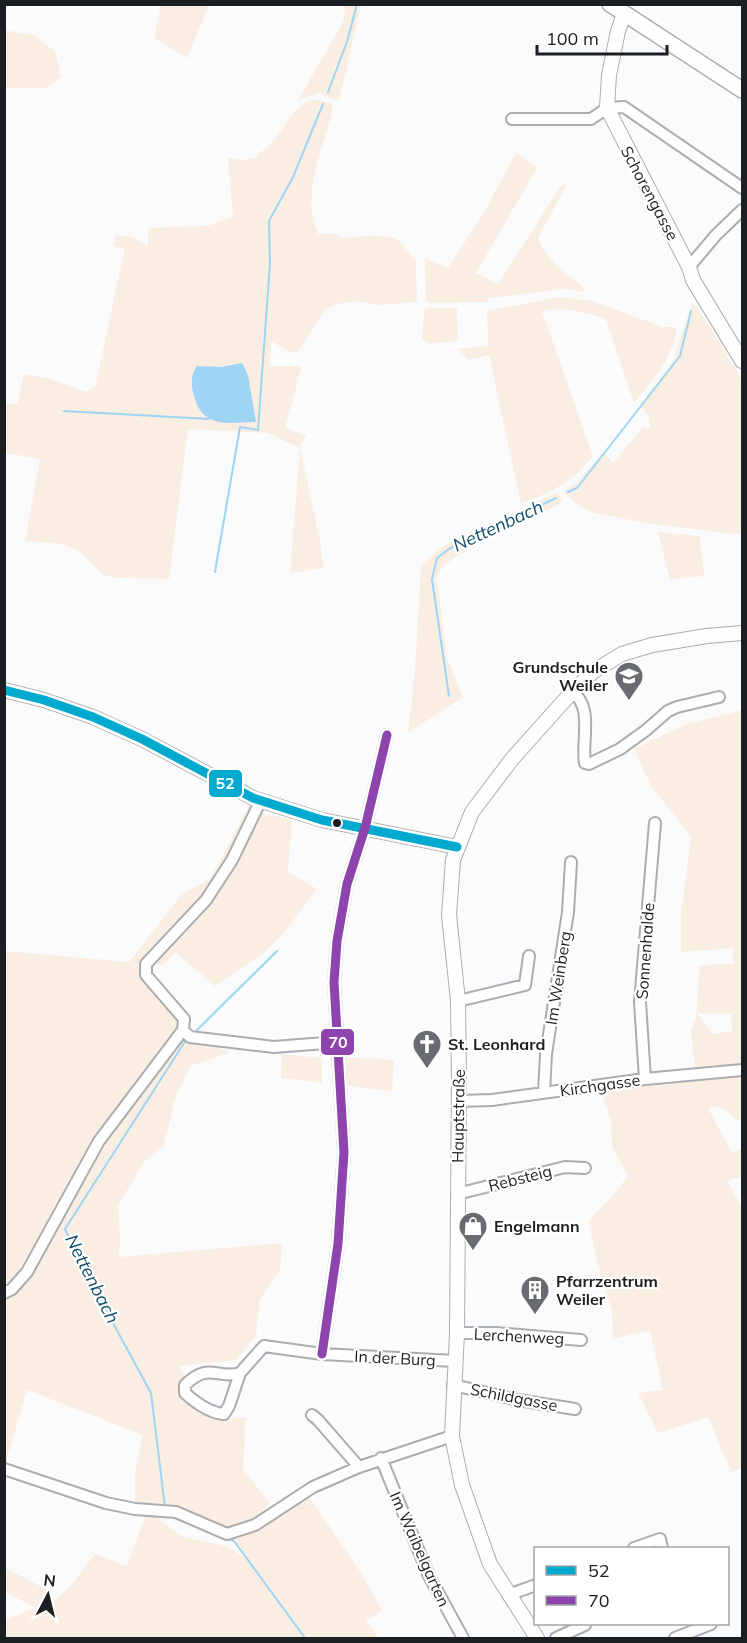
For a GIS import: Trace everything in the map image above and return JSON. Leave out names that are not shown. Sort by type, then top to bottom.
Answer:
[{"type":"main road","points":[[610,4],[627,9],[742,90]]},
{"type":"street","points":[[607,108],[609,75],[618,31],[627,9]]},
{"type":"street","points":[[512,119],[591,119],[607,108],[624,108],[742,188]]},
{"type":"street","name":"Schorengasse","points":[[607,108],[689,267],[693,280],[742,360]]},
{"type":"street","points":[[689,267],[716,235],[742,210]]},
{"type":"street","name":"Hauptstraße","points":[[537,1638],[489,1564],[462,1485],[452,1436],[457,1333],[459,1101],[458,1000],[449,915],[452,866],[457,847],[472,812],[512,759],[594,671],[622,654],[652,645],[742,633]]},
{"type":"street","points":[[4,690],[44,700],[93,717],[142,739],[253,798],[292,811],[457,847]]},
{"type":"street","points":[[572,692],[582,704],[585,724],[584,755],[585,763],[589,764],[620,749],[668,711],[719,697]]},
{"type":"street","points":[[322,1354],[338,1244],[344,1152],[334,982],[337,941],[347,884],[365,828],[387,735]]},
{"type":"street","points":[[4,1293],[12,1289],[27,1272],[99,1141],[183,1030],[184,1020],[146,975],[146,964],[206,900],[232,861],[261,800]]},
{"type":"street","name":"Sonnenhalde","points":[[645,1079],[640,1002],[655,823]]},
{"type":"street","name":"Im Weinberg","points":[[544,1093],[546,1054],[568,912],[571,862]]},
{"type":"street","points":[[458,1000],[525,985],[529,956]]},
{"type":"street","points":[[183,1030],[190,1037],[274,1047],[338,1042]]},
{"type":"street","name":"Kirchgasse","points":[[459,1101],[492,1100],[645,1079],[742,1070]]},
{"type":"street","name":"Rebsteig","points":[[457,1194],[566,1167],[585,1168]]},
{"type":"street","name":"Lerchenweg","points":[[457,1333],[495,1333],[580,1340]]},
{"type":"street","name":"In der Burg","points":[[240,1373],[231,1376],[206,1372],[185,1385],[185,1393],[214,1414],[224,1414],[240,1373],[264,1346],[322,1354],[455,1361]]},
{"type":"street","name":"Schildgasse","points":[[453,1384],[518,1400],[575,1409]]},
{"type":"street","points":[[312,1415],[360,1467]]},
{"type":"street","points":[[4,1469],[106,1503],[135,1509],[176,1512],[227,1534],[255,1525],[313,1487],[381,1458],[452,1436]]},
{"type":"street","name":"Im Waibelgarten","points":[[381,1458],[429,1576],[463,1638]]},
{"type":"street","points":[[637,1547],[660,1539],[663,1547]]},
{"type":"street","points":[[508,1595],[534,1586]]},
{"type":"street","points":[[556,1638],[585,1625]]},
{"type":"street","points":[[681,1632],[704,1625]]},
{"type":"shaded area","points":[[346,4],[361,5],[339,101],[319,93],[298,100],[343,22]]},
{"type":"shaded area","points":[[161,5],[209,5],[187,58],[154,38]]},
{"type":"shaded area","points":[[4,30],[33,35],[55,51],[61,77],[46,88],[5,88]]},
{"type":"shaded area","points":[[316,99],[333,104],[313,185],[312,211],[318,234],[336,234],[342,238],[391,237],[399,241],[416,259],[417,302],[378,305],[358,301],[337,304],[325,310],[298,352],[290,352],[271,341],[270,366],[302,366],[285,428],[306,435],[300,447],[321,546],[323,568],[290,573],[300,448],[268,433],[188,429],[169,579],[119,578],[103,575],[79,551],[62,544],[25,541],[40,459],[5,453],[4,403],[17,404],[24,374],[51,379],[86,392],[95,387],[125,247],[116,248],[113,244],[116,235],[132,237],[148,246],[148,228],[207,226],[233,217],[228,158],[243,160],[257,157],[257,154],[273,142],[291,116],[306,103]],"holes":[[[242,363],[248,375],[250,393],[195,401],[192,379],[197,366],[221,367]]]},
{"type":"shaded area","points":[[516,152],[537,168],[476,273],[498,284],[560,187],[567,184],[538,238],[550,258],[585,292],[566,289],[489,298],[487,302],[430,303],[426,301],[425,258],[448,268],[485,211]]},
{"type":"shaded area","points":[[560,297],[592,301],[663,327],[674,327],[677,330],[666,360],[634,403],[606,319],[566,310],[542,311],[593,456],[577,474],[554,490],[521,504],[489,355],[469,360],[457,349],[488,346],[487,311]]},
{"type":"shaded area","points":[[692,303],[698,308],[742,380],[742,535],[646,523],[595,513],[584,509],[564,491],[575,484],[604,452],[613,463],[643,427],[647,430],[650,427],[649,417],[640,405],[673,361]]},
{"type":"shaded area","points":[[428,308],[457,308],[458,341],[429,344],[422,339],[424,311]]},
{"type":"shaded area","points":[[558,492],[563,502],[484,538],[443,566],[437,577],[447,658],[463,697],[408,733],[415,670],[421,566],[441,547]]},
{"type":"shaded area","points":[[658,532],[700,536],[704,576],[670,580]]},
{"type":"shaded area","points":[[742,710],[742,1118],[737,1120],[721,1108],[708,1108],[732,1153],[742,1149],[742,1176],[727,1181],[742,1207],[742,1468],[731,1472],[708,1417],[658,1433],[638,1393],[663,1390],[650,1330],[613,1339],[612,1310],[603,1284],[588,1221],[611,1198],[628,1176],[612,1146],[611,1123],[600,1085],[696,1074],[691,1032],[697,1013],[699,965],[733,964],[733,948],[681,952],[681,912],[691,836],[651,786],[634,749],[687,724]],"holes":[[[697,1013],[731,1014],[732,1031],[713,1034]]]},
{"type":"shaded area","points":[[253,798],[259,813],[292,819],[288,872],[317,889],[283,934],[263,954],[215,986],[175,952],[163,965],[146,964],[146,975],[184,1019],[184,1030],[229,1053],[190,1066],[175,1099],[164,1146],[145,1161],[118,1205],[119,1257],[282,1243],[280,1270],[260,1299],[256,1336],[236,1360],[179,1366],[202,1414],[228,1419],[246,1417],[243,1469],[269,1502],[263,1511],[270,1519],[306,1492],[361,1573],[382,1610],[366,1621],[379,1638],[5,1638],[5,1619],[36,1608],[5,1592],[5,1568],[52,1592],[38,1607],[47,1604],[70,1586],[95,1554],[127,1566],[147,1510],[183,1537],[226,1546],[247,1559],[232,1534],[173,1505],[135,1502],[135,1474],[143,1435],[27,1390],[5,1466],[4,1289],[7,1281],[4,1280],[5,951],[129,962],[182,894],[210,879]]},
{"type":"shaded area","points":[[282,1054],[322,1058],[322,1083],[281,1078]]},
{"type":"shaded area","points":[[340,1057],[394,1060],[392,1091],[340,1085]]},
{"type":"water","points":[[242,363],[248,375],[256,422],[225,423],[209,418],[197,404],[193,392],[192,379],[195,369],[197,366],[221,367]]},
{"type":"waterway","points":[[328,92],[347,42],[357,4]]},
{"type":"waterway","points":[[215,572],[240,427],[258,430],[270,263],[269,221],[293,177],[323,104]]},
{"type":"waterway","name":"Nettenbach","points":[[568,492],[577,488],[680,356],[691,311]]},
{"type":"waterway","points":[[64,411],[209,419]]},
{"type":"waterway","name":"Nettenbach","points":[[449,696],[432,579],[437,558],[449,549],[556,498]]},
{"type":"waterway","name":"Nettenbach","points":[[193,1034],[277,951]]},
{"type":"waterway","name":"Nettenbach","points":[[165,1507],[151,1393],[88,1277],[65,1229],[186,1040]]},
{"type":"waterway","name":"Nettenbach","points":[[170,1516],[199,1527]]},
{"type":"waterway","name":"Nettenbach","points":[[226,1538],[234,1541],[305,1638]]},
{"type":"transit line","name":"52","points":[[4,690],[44,700],[93,717],[142,739],[253,798],[322,820],[457,847]]},
{"type":"transit line","name":"70","points":[[322,1354],[338,1244],[344,1152],[334,982],[337,941],[347,884],[365,828],[387,735]]},
{"type":"place","name":"Grundschule Weiler","points":[[629,702]]},
{"type":"place","name":"St. Leonhard","points":[[427,1070]]},
{"type":"place","name":"Engelmann","points":[[473,1252]]},
{"type":"place","name":"Pfarrzentrum Weiler","points":[[535,1316]]}]
